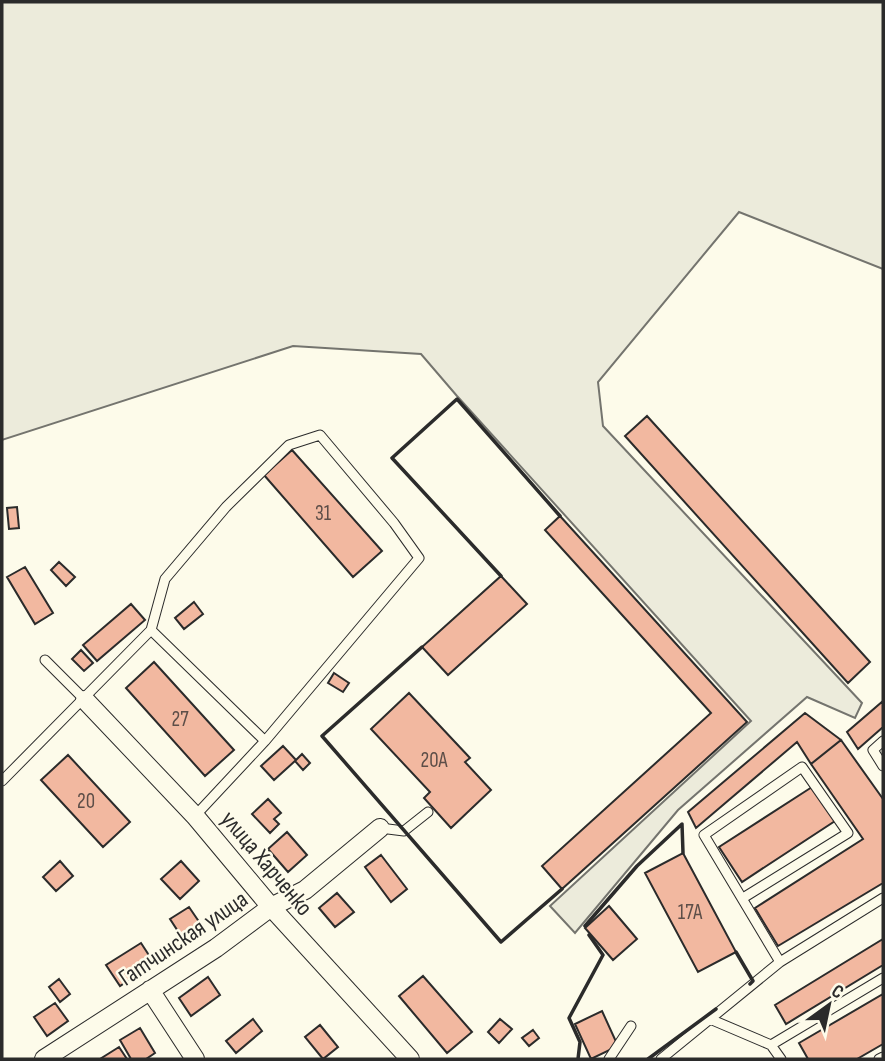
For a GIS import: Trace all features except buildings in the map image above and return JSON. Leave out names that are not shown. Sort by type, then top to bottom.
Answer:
[{"type":"street","name":"улица Харченко","points":[[85,700],[195,816],[271,907],[410,1059]]},
{"type":"street","name":"Гатчинская улица","points":[[44,1059],[216,948],[271,907],[305,890],[380,828]]},
{"type":"street","points":[[150,990],[195,1059]]},
{"type":"lane","points":[[2,781],[85,700],[151,630],[165,579],[226,507],[289,445],[320,435],[394,523],[419,558],[265,741],[195,816]]},
{"type":"lane","points":[[151,630],[265,741]]},
{"type":"lane","points":[[46,660],[85,700]]},
{"type":"lane","points":[[883,741],[873,750],[883,766]]},
{"type":"lane","points":[[743,898],[848,833],[802,767],[704,835],[780,962]]},
{"type":"lane","points":[[380,828],[404,831],[428,812]]},
{"type":"lane","points":[[661,1059],[780,962],[883,898]]},
{"type":"lane","points":[[771,1045],[883,978]]},
{"type":"lane","points":[[710,1019],[771,1045],[780,1059]]},
{"type":"lane","points":[[609,1059],[631,1026]]},
{"type":"lane","points":[[879,1059],[883,1056]]},
{"type":"shaded area","points":[[2,2],[883,2],[883,269],[739,212],[598,382],[603,426],[862,703],[855,718],[807,697],[678,810],[575,933],[550,906],[751,721],[421,354],[293,346],[2,440]]},
{"type":"wall","points":[[501,576],[392,458],[457,399],[560,516]]},
{"type":"wall","points":[[422,647],[322,736],[501,942],[562,889]]},
{"type":"wall","points":[[585,926],[637,866],[682,824],[683,853]]},
{"type":"wall","points":[[578,1059],[580,1042],[569,1018],[603,955],[589,935]]},
{"type":"wall","points":[[736,952],[753,981],[750,984]]},
{"type":"wall","points":[[648,1059],[716,1009]]}]
